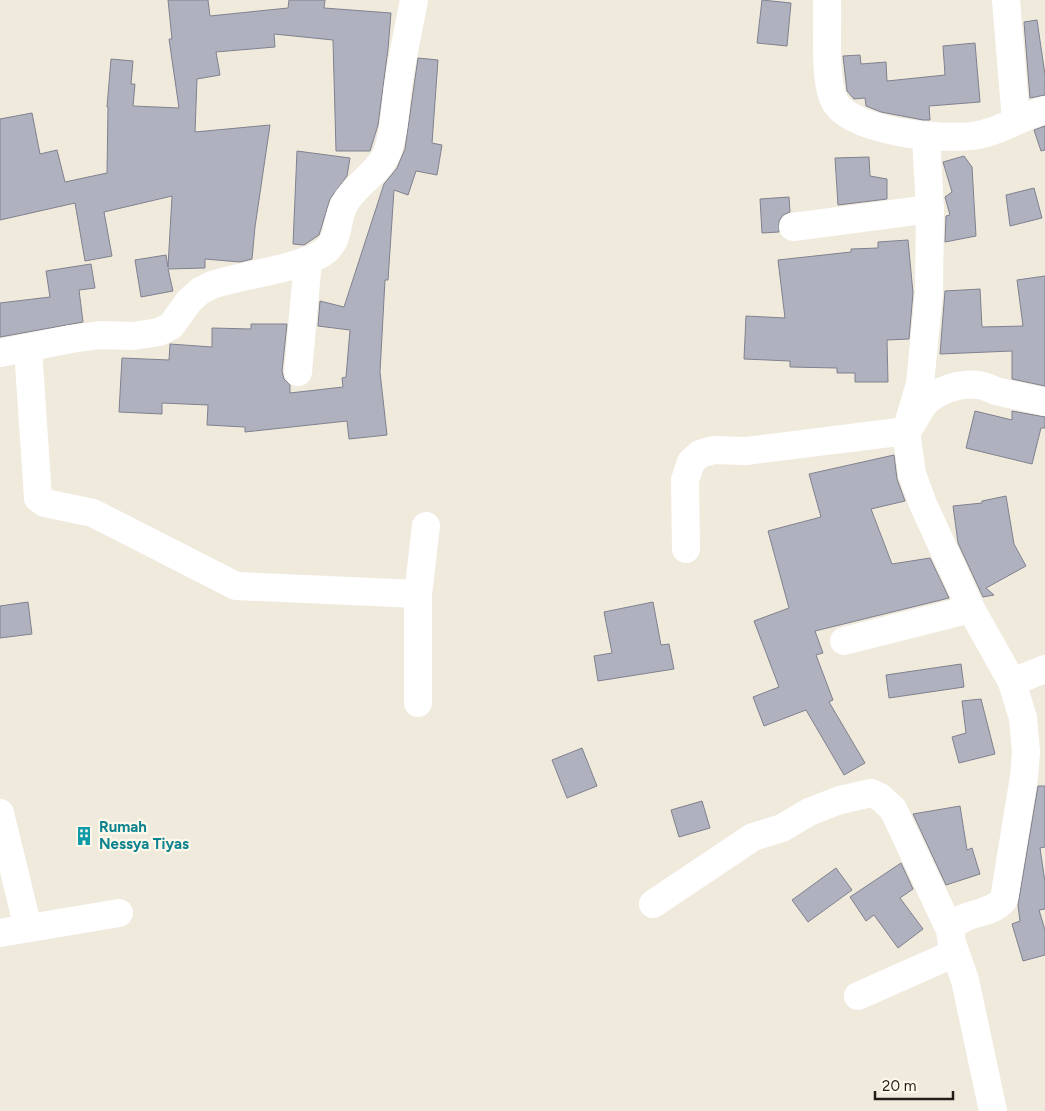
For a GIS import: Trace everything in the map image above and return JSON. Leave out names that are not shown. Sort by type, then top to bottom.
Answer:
[{"type":"street","points":[[0,353],[71,339],[100,336],[133,336],[159,332],[171,326],[200,291],[212,285],[308,260],[332,247],[338,232],[342,209],[348,197],[376,169],[387,154],[394,127],[398,85],[414,0]]},
{"type":"street","points":[[827,0],[830,85],[835,102],[844,111],[864,121],[906,134],[951,138],[979,135],[1000,129],[1016,120],[1045,110]]},
{"type":"street","points":[[1006,0],[1016,120]]},
{"type":"street","points":[[858,996],[953,941],[958,920],[1000,904],[1006,893],[1026,752],[1023,718],[1012,682],[971,609],[923,504],[912,474],[906,431],[922,369],[930,274],[930,209],[926,137]]},
{"type":"street","points":[[793,227],[930,209]]},
{"type":"street","points":[[298,372],[308,260]]},
{"type":"street","points":[[28,349],[38,498],[45,503],[93,513],[236,586],[418,594]]},
{"type":"street","points":[[686,549],[685,480],[691,462],[700,454],[713,450],[746,451],[906,431],[913,425],[920,410],[928,400],[954,386],[980,385],[994,391],[1045,402]]},
{"type":"street","points":[[418,703],[418,594],[426,526]]},
{"type":"street","points":[[844,641],[971,609]]},
{"type":"street","points":[[1012,682],[1045,669]]},
{"type":"street","points":[[653,904],[753,837],[782,828],[809,812],[840,800],[871,793],[880,796],[893,809],[953,941],[967,989],[993,1111]]},
{"type":"street","points":[[0,812],[28,928]]},
{"type":"street","points":[[0,933],[111,915]]},
{"type":"building","points":[[168,0],[208,0],[210,16],[288,8],[289,0],[325,0],[324,8],[391,13],[388,49],[378,125],[370,151],[336,151],[333,40],[274,34],[275,47],[216,52],[220,75],[197,79],[195,132],[270,125],[252,259],[240,262],[205,259],[205,268],[168,269],[173,291],[141,297],[135,260],[166,255],[168,267],[172,196],[104,212],[112,256],[85,261],[75,203],[0,220],[0,119],[32,113],[40,154],[57,150],[65,182],[107,173],[107,107],[111,59],[133,61],[131,84],[135,84],[133,106],[179,108],[169,39],[172,39]]},
{"type":"building","points":[[762,0],[791,3],[787,46],[757,43]]},
{"type":"building","points":[[1037,20],[1045,75],[1045,95],[1030,98],[1024,22]]},
{"type":"building","points":[[975,43],[980,102],[929,106],[930,120],[923,120],[881,112],[866,106],[865,98],[854,99],[847,91],[843,56],[860,55],[861,64],[886,62],[887,81],[945,75],[943,46]]},
{"type":"building","points":[[418,58],[438,60],[432,143],[442,145],[437,175],[416,171],[408,195],[394,190],[388,280],[385,280],[380,372],[387,435],[349,439],[347,421],[245,432],[245,427],[207,425],[208,405],[162,403],[162,414],[119,412],[122,358],[169,360],[170,344],[212,347],[212,328],[251,329],[251,324],[287,324],[282,371],[284,379],[290,385],[290,393],[343,387],[342,378],[346,377],[350,330],[318,326],[320,301],[344,307],[384,184],[397,168],[405,149]]},
{"type":"building","points":[[1045,126],[1045,150],[1041,151],[1034,130]]},
{"type":"building","points":[[297,151],[350,158],[347,176],[330,199],[319,235],[304,245],[293,244]]},
{"type":"building","points":[[964,156],[972,167],[976,236],[945,242],[946,216],[950,215],[945,197],[952,192],[943,162]]},
{"type":"building","points":[[869,157],[870,176],[887,179],[887,199],[838,205],[835,158]]},
{"type":"building","points":[[1034,188],[1042,218],[1010,226],[1006,195]]},
{"type":"building","points":[[789,197],[790,212],[783,215],[779,221],[779,232],[762,233],[760,199]]},
{"type":"building","points":[[908,240],[913,293],[909,339],[887,340],[888,382],[855,382],[855,373],[837,373],[837,368],[790,367],[790,361],[744,359],[746,316],[785,318],[778,260],[851,252],[851,249],[878,248],[878,242]]},
{"type":"building","points":[[91,264],[95,288],[79,290],[83,322],[0,337],[0,303],[50,297],[46,271]]},
{"type":"building","points":[[1045,276],[1045,386],[1012,379],[1012,351],[940,354],[945,291],[980,289],[982,327],[1023,326],[1017,280]]},
{"type":"building","points":[[975,411],[1012,420],[1012,411],[1045,417],[1045,428],[1041,428],[1032,464],[966,448]]},
{"type":"building","points":[[894,455],[897,479],[905,501],[871,509],[892,564],[930,558],[949,598],[815,631],[823,653],[816,655],[833,700],[829,702],[865,763],[844,775],[806,710],[764,726],[753,697],[779,687],[754,621],[789,608],[768,531],[821,517],[809,474]]},
{"type":"building","points":[[1006,496],[1014,544],[1026,566],[986,588],[994,595],[983,597],[958,543],[953,506],[982,503],[982,501]]},
{"type":"building","points":[[28,602],[32,634],[0,638],[0,606]]},
{"type":"building","points":[[653,602],[661,645],[669,644],[674,669],[598,681],[594,656],[612,653],[604,612]]},
{"type":"building","points":[[961,664],[964,687],[889,698],[886,675]]},
{"type":"building","points":[[981,699],[995,754],[959,763],[952,737],[966,733],[962,701]]},
{"type":"building","points":[[582,748],[597,786],[567,798],[552,760]]},
{"type":"building","points":[[1038,786],[1045,786],[1045,847],[1040,848],[1045,882],[1045,909],[1039,910],[1045,930],[1045,955],[1023,961],[1012,924],[1020,921],[1018,905]]},
{"type":"building","points":[[702,801],[710,828],[679,837],[671,810]]},
{"type":"building","points":[[960,806],[967,850],[972,848],[980,874],[946,885],[913,814]]},
{"type":"building","points":[[901,863],[913,889],[900,898],[923,929],[898,948],[874,915],[866,921],[850,897]]},
{"type":"building","points":[[836,868],[852,890],[808,922],[792,900]]},
{"type":"place","name":"Rumah Nessya Tiyas","points":[[84,836]]}]
